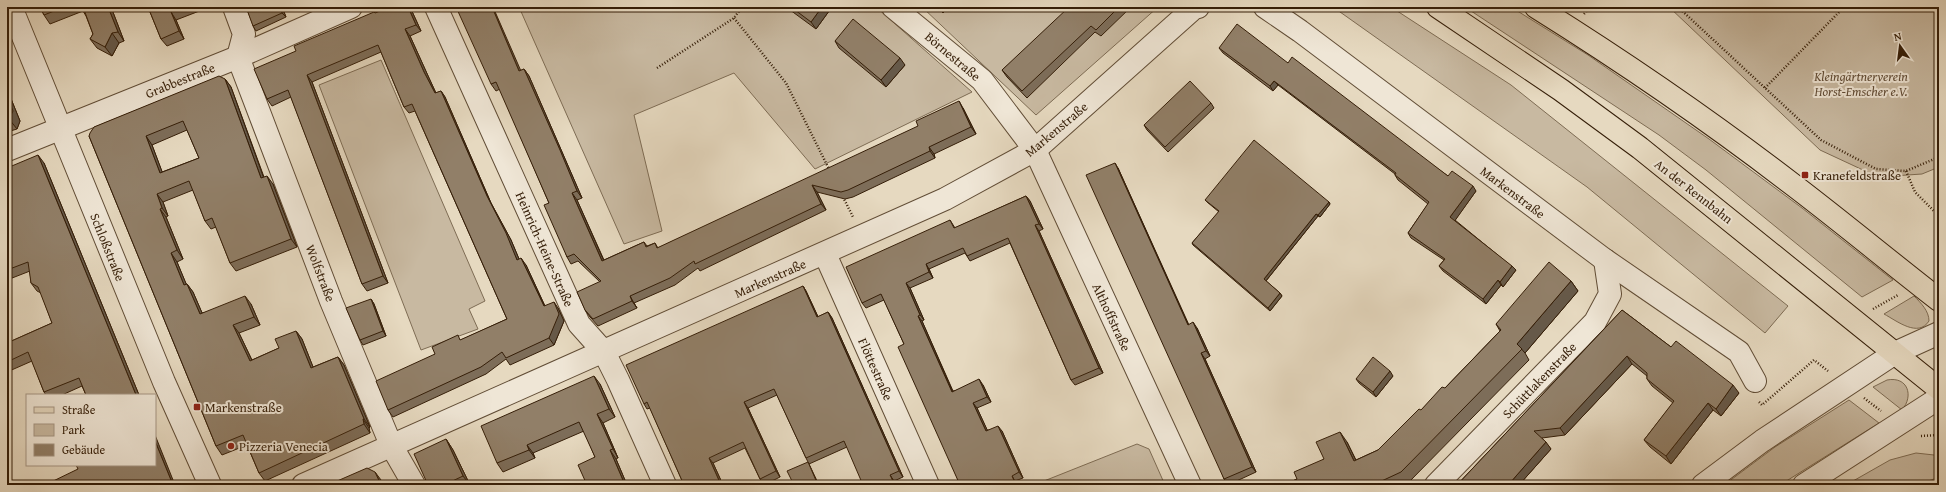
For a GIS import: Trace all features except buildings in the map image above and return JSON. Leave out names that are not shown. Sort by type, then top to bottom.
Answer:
[{"type":"main road","name":"An der Rennbahn","points":[[1438,7],[1561,90],[1640,148],[1939,389]]},
{"type":"main road","points":[[1536,7],[1629,67],[1756,157],[1862,238],[1939,300]]},
{"type":"street","name":"Schloßstraße","points":[[10,7],[164,382],[210,485]]},
{"type":"street","points":[[234,7],[244,34],[238,57]]},
{"type":"street","name":"Grabbestraße","points":[[7,150],[238,57],[351,7]]},
{"type":"street","name":"Heinrich-Heine-Straße","points":[[436,7],[579,324],[604,352],[665,485]]},
{"type":"street","name":"Börnestraße","points":[[893,7],[982,80],[1035,150]]},
{"type":"street","name":"Markenstraße","points":[[303,485],[825,254],[944,199],[1035,150],[1194,8],[1198,7]]},
{"type":"street","name":"Markenstraße","points":[[1265,7],[1300,31],[1605,260],[1739,352],[1755,381]]},
{"type":"street","name":"Wolfstraße","points":[[238,57],[331,301],[391,445],[414,485]]},
{"type":"street","name":"Althoffstraße","points":[[1035,150],[1190,485]]},
{"type":"street","name":"Flöttestraße","points":[[825,254],[928,485]]},
{"type":"street","name":"Schüttlakenstraße","points":[[1436,485],[1595,322],[1610,294],[1605,260]]},
{"type":"street","points":[[1703,485],[1762,441],[1895,353],[1939,333]]},
{"type":"street","points":[[1804,485],[1939,398]]},
{"type":"path","points":[[658,68],[734,18],[742,7]]},
{"type":"path","points":[[1678,7],[1821,140],[1876,169],[1906,171],[1939,157]]},
{"type":"path","points":[[1765,88],[1844,7]]},
{"type":"path","points":[[734,18],[786,83],[831,174]]},
{"type":"path","points":[[1906,171],[1915,192],[1939,216]]},
{"type":"path","points":[[842,195],[863,236]]},
{"type":"path","points":[[1854,320],[1918,284]]},
{"type":"path","points":[[1776,393],[1814,360],[1899,424]]},
{"type":"green space","points":[[519,7],[876,7],[972,92],[815,169],[734,73],[634,115],[662,231],[624,244]]},
{"type":"green space","points":[[922,7],[1158,7],[1036,115]]},
{"type":"green space","points":[[1333,7],[1391,7],[1511,85],[1788,306],[1765,333],[1587,187]]},
{"type":"green space","points":[[1465,7],[1511,7],[1588,55],[1709,139],[1802,208],[1893,280],[1862,297],[1706,170],[1659,135]]},
{"type":"green space","name":"Kleingärtnerverein Horst-Emscher e.V.","points":[[1669,7],[1939,7],[1939,167],[1922,174],[1878,177],[1820,150]]},
{"type":"green space","points":[[381,60],[485,301],[469,309],[478,329],[421,350],[319,85]]},
{"type":"green space","points":[[1914,296],[1922,304],[1929,317],[1929,321],[1924,326],[1913,328],[1901,324],[1884,314]]},
{"type":"green space","points":[[1887,380],[1900,381],[1907,388],[1908,399],[1902,410],[1873,387]]},
{"type":"green space","points":[[1849,400],[1879,423],[1780,485],[1724,485],[1775,447]]},
{"type":"green space","points":[[1137,444],[1149,449],[1165,485],[1046,485],[1044,481]]},
{"type":"green space","points":[[1916,453],[1934,455],[1939,459],[1939,477],[1918,485],[1846,485],[1890,460]]},
{"type":"place","name":"Kranefeldstraße","points":[[1805,175]]},
{"type":"place","name":"Markenstraße","points":[[197,407]]},
{"type":"place","name":"Pizzeria Venecia","points":[[231,446]]}]
